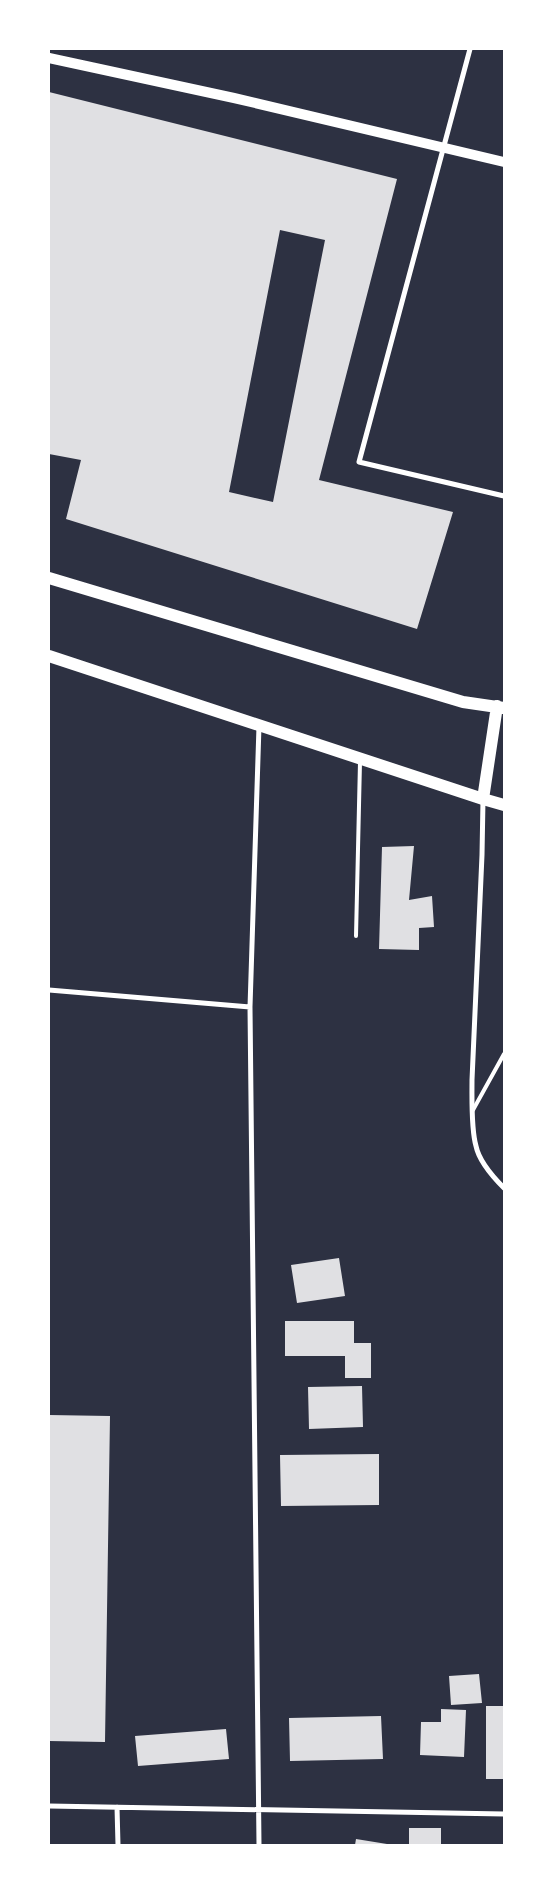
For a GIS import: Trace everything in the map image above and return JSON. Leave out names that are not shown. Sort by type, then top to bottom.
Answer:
[{"type":"main road","points":[[49,58],[243,100],[504,162]]},
{"type":"main road","points":[[49,578],[463,702],[501,707],[483,799]]},
{"type":"main road","points":[[49,656],[504,805]]},
{"type":"street","points":[[470,49],[359,462],[504,496]]},
{"type":"street","points":[[259,1845],[250,1007],[260,726]]},
{"type":"street","points":[[483,799],[472,1080],[473,1110],[476,1147],[491,1175],[504,1188]]},
{"type":"street","points":[[49,990],[250,1007]]},
{"type":"street","points":[[49,1806],[504,1814]]},
{"type":"street","points":[[117,1807],[118,1845]]},
{"type":"lane","points":[[356,936],[361,758]]},
{"type":"lane","points":[[473,1110],[504,1054]]},
{"type":"building","points":[[49,92],[397,179],[319,480],[453,512],[417,629],[66,519],[81,460],[49,454]],"holes":[[[280,230],[325,240],[273,502],[229,492]]]},
{"type":"building","points":[[414,846],[409,900],[432,896],[434,927],[419,928],[419,950],[379,949],[382,847]]},
{"type":"building","points":[[339,1258],[345,1296],[297,1303],[291,1265]]},
{"type":"building","points":[[285,1321],[354,1321],[354,1343],[371,1343],[371,1378],[345,1378],[345,1356],[285,1356]]},
{"type":"building","points":[[362,1386],[363,1427],[309,1429],[308,1387]]},
{"type":"building","points":[[49,1415],[110,1416],[105,1742],[49,1741]]},
{"type":"building","points":[[379,1454],[379,1505],[281,1506],[280,1455]]},
{"type":"building","points":[[479,1674],[482,1703],[451,1705],[449,1676]]},
{"type":"building","points":[[486,1706],[504,1706],[504,1779],[486,1779]]},
{"type":"building","points":[[441,1709],[466,1710],[464,1757],[420,1755],[421,1722],[441,1722]]},
{"type":"building","points":[[381,1716],[383,1759],[290,1761],[289,1718]]},
{"type":"building","points":[[226,1729],[229,1759],[138,1766],[135,1736]]},
{"type":"building","points":[[409,1828],[441,1828],[441,1845],[409,1845]]},
{"type":"building","points":[[356,1839],[387,1844],[387,1845],[355,1845]]}]
